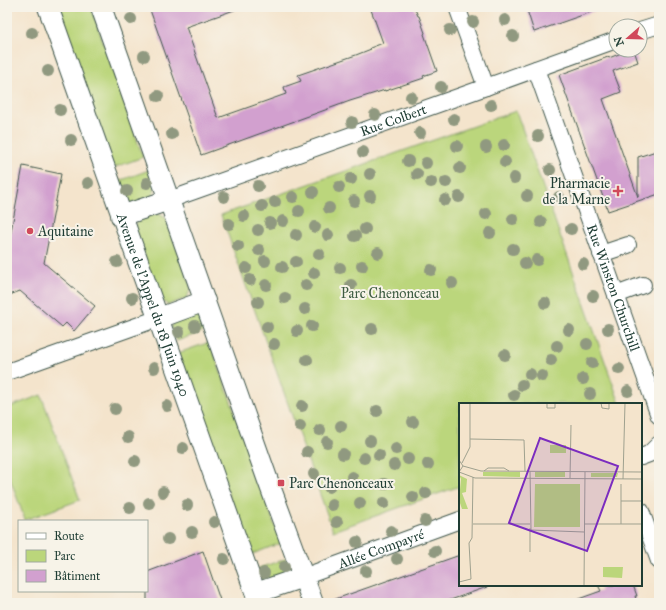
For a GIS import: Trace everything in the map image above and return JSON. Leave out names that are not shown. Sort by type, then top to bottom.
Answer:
[{"type":"street","name":"Avenue de l'Appel du 18 Juin 1940","points":[[48,7],[258,598]]},
{"type":"street","points":[[101,7],[264,470],[313,603]]},
{"type":"street","points":[[457,7],[486,87]]},
{"type":"street","points":[[648,28],[659,24]]},
{"type":"street","name":"Rue Colbert","points":[[169,200],[608,43]]},
{"type":"street","name":"Rue Winston Churchill","points":[[536,69],[659,416]]},
{"type":"street","points":[[122,216],[169,200]]},
{"type":"street","points":[[602,254],[628,245]]},
{"type":"street","points":[[616,295],[643,286]]},
{"type":"street","points":[[7,372],[205,301]]},
{"type":"street","points":[[642,514],[659,561]]},
{"type":"street","name":"Allée Compayré","points":[[303,577],[459,520]]},
{"type":"street","points":[[258,598],[303,577]]},
{"type":"green space","points":[[57,7],[91,7],[143,157],[113,168]]},
{"type":"green space","name":"Parc Chenonceau","points":[[516,111],[620,403],[459,403],[459,486],[333,531],[221,215]]},
{"type":"green space","points":[[149,170],[155,189],[152,197],[134,204],[126,201],[119,181]]},
{"type":"green space","points":[[157,213],[166,218],[191,287],[187,298],[168,305],[161,300],[134,229],[139,219]]},
{"type":"green space","points":[[194,314],[202,319],[207,330],[177,341],[171,327],[176,320]]},
{"type":"green space","points":[[210,342],[281,543],[250,555],[178,353]]},
{"type":"green space","points":[[41,395],[80,500],[25,520],[7,470],[7,408]]},
{"type":"green space","points":[[285,559],[290,571],[268,580],[262,579],[259,568]]},
{"type":"building","points":[[149,7],[237,7],[237,9],[186,27],[218,118],[286,94],[284,87],[301,81],[298,75],[356,55],[383,43],[370,7],[414,7],[419,16],[437,71],[423,76],[424,78],[350,101],[201,155]]},
{"type":"building","points":[[526,7],[600,7],[600,9],[534,32]]},
{"type":"building","points":[[608,57],[637,58],[638,62],[613,71],[621,92],[603,99],[638,197],[638,157],[659,150],[659,194],[608,211],[559,75]]},
{"type":"building","name":"Aquitaine","points":[[23,166],[61,174],[44,263],[95,306],[74,331],[66,323],[62,327],[20,291],[7,296],[7,253]]},
{"type":"building","points":[[203,551],[221,603],[147,603],[148,572]]},
{"type":"building","points":[[459,555],[459,586],[487,587],[442,603],[330,603],[330,601]]},
{"type":"building","points":[[598,586],[633,586],[637,596],[635,596],[637,603],[574,603],[573,601],[601,591]]},
{"type":"place","name":"Pharmacie de la Marne","points":[[618,191]]},
{"type":"place","name":"Aquitaine","points":[[30,231]]},
{"type":"place","name":"Parc Chenonceaux","points":[[281,483]]}]
